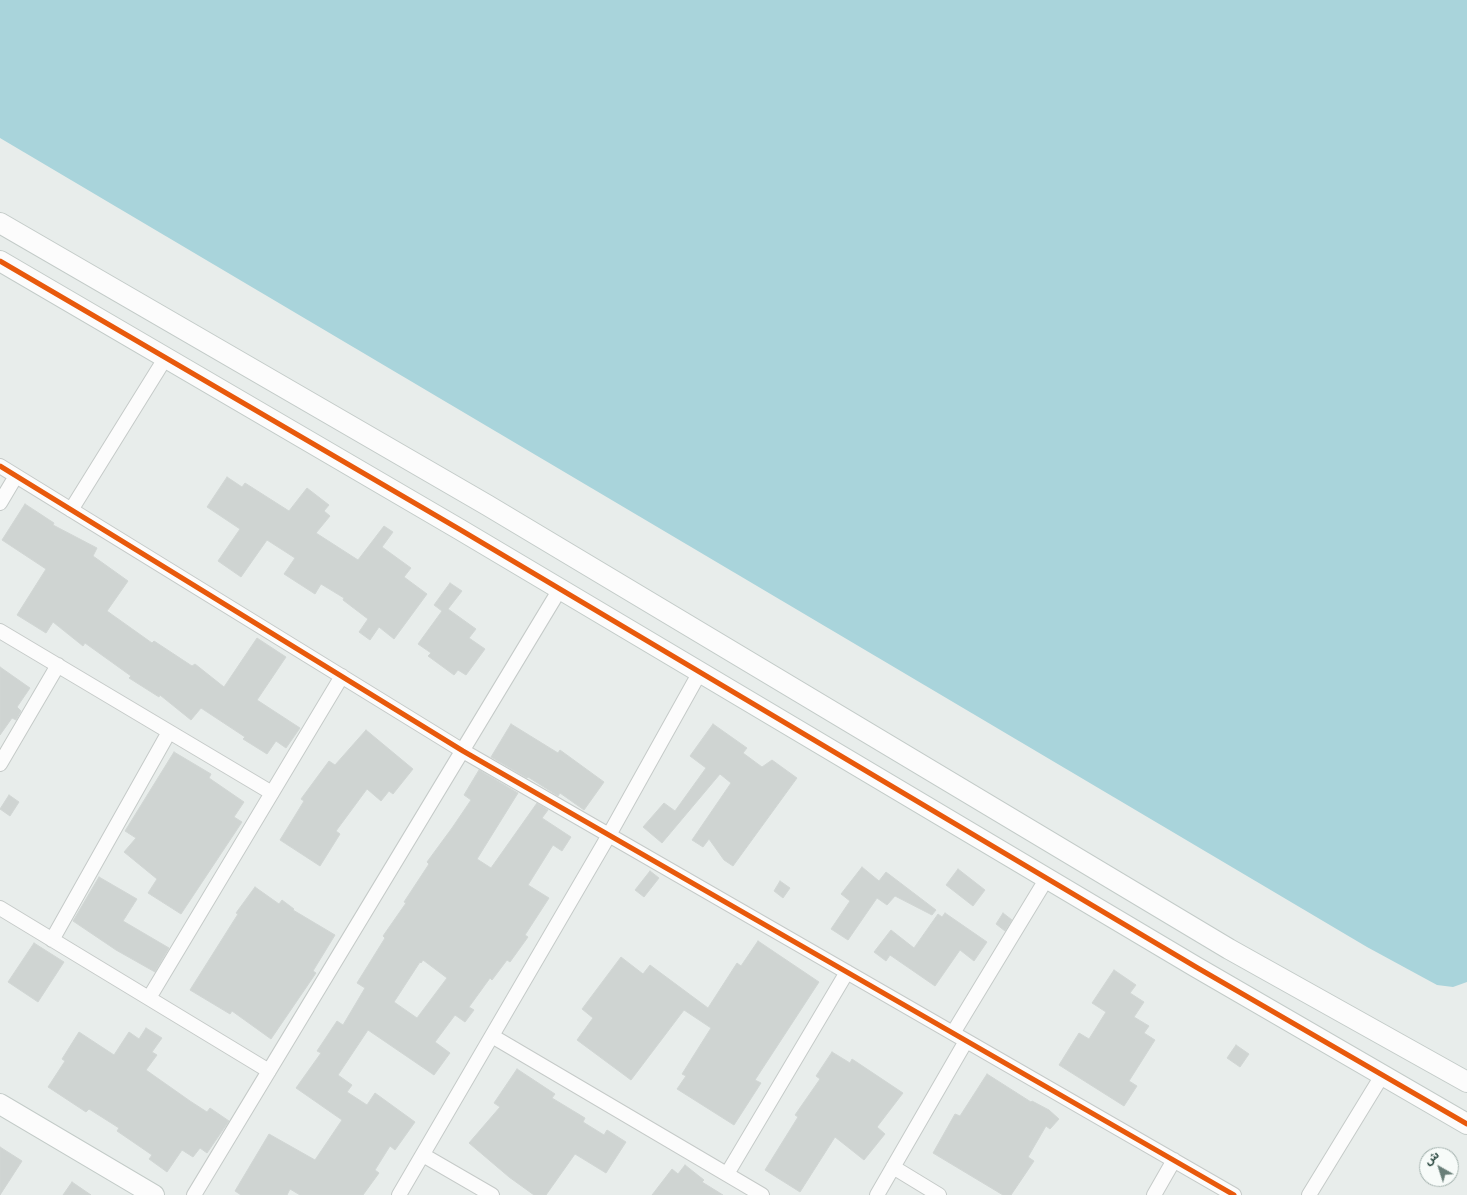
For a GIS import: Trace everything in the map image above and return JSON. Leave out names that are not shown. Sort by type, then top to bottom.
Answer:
[{"type":"street","points":[[0,223],[494,510],[1229,949],[1467,1082]]},
{"type":"street","points":[[0,261],[560,589],[1196,967],[1467,1124]]},
{"type":"street","points":[[71,510],[166,358]]},
{"type":"street","points":[[0,466],[462,750],[1234,1195]]},
{"type":"street","points":[[0,503],[16,476]]},
{"type":"street","points":[[194,1195],[560,589]]},
{"type":"street","points":[[0,631],[272,793]]},
{"type":"street","points":[[0,764],[58,665]]},
{"type":"street","points":[[400,1195],[609,835],[700,672]]},
{"type":"street","points":[[149,998],[342,676]]},
{"type":"street","points":[[52,940],[169,732]]},
{"type":"street","points":[[953,1033],[1047,878]]},
{"type":"street","points":[[0,908],[269,1071]]},
{"type":"street","points":[[727,1174],[847,972]]},
{"type":"street","points":[[492,1036],[762,1195]]},
{"type":"street","points":[[877,1195],[966,1041]]},
{"type":"street","points":[[1309,1195],[1383,1074]]},
{"type":"street","points":[[0,1104],[154,1195]]},
{"type":"street","points":[[423,1154],[492,1195]]},
{"type":"street","points":[[1154,1195],[1174,1160]]},
{"type":"street","points":[[893,1167],[939,1195]]},
{"type":"water","points":[[0,0],[1467,0],[1467,982],[1453,987],[1437,985],[1367,947],[0,138]]},
{"type":"building","points":[[227,477],[242,487],[245,483],[289,511],[307,488],[329,505],[324,511],[330,516],[316,533],[358,560],[384,526],[393,532],[382,547],[411,568],[404,577],[427,594],[394,639],[379,627],[370,640],[359,632],[368,619],[343,600],[344,598],[321,584],[315,594],[284,574],[295,558],[267,540],[241,577],[218,561],[240,529],[207,507]]},
{"type":"building","points":[[25,504],[54,523],[53,525],[97,548],[93,556],[128,581],[107,611],[152,643],[154,641],[192,666],[195,664],[224,687],[257,638],[286,657],[257,700],[300,728],[286,748],[276,741],[267,754],[243,739],[245,737],[201,708],[191,720],[160,695],[159,697],[129,678],[131,676],[85,643],[83,646],[53,622],[46,633],[17,615],[46,569],[2,540]]},
{"type":"building","points":[[450,583],[462,591],[448,609],[476,629],[469,638],[485,649],[466,675],[458,670],[454,675],[428,656],[431,653],[418,644],[442,611],[434,605]]},
{"type":"building","points":[[0,667],[30,688],[17,707],[21,711],[16,720],[12,718],[0,735]]},
{"type":"building","points":[[511,724],[558,753],[560,750],[604,782],[584,810],[560,793],[558,796],[528,777],[527,778],[491,757]]},
{"type":"building","points":[[713,724],[747,748],[743,753],[762,767],[772,760],[797,778],[733,866],[724,860],[709,839],[703,847],[692,840],[731,783],[720,774],[662,843],[643,827],[664,803],[675,811],[706,768],[690,756]]},
{"type":"building","points":[[366,730],[413,769],[393,794],[389,791],[381,801],[367,789],[336,831],[340,834],[320,866],[280,840],[304,801],[301,799],[329,761],[335,765]]},
{"type":"building","points":[[174,752],[211,774],[209,778],[244,802],[234,817],[242,822],[181,914],[148,893],[157,879],[124,852],[136,838],[125,831]]},
{"type":"building","points":[[479,770],[518,793],[477,859],[491,868],[537,803],[548,810],[542,818],[571,837],[562,851],[553,845],[528,885],[549,898],[525,935],[528,937],[510,962],[507,960],[492,980],[490,978],[469,1007],[474,1010],[465,1022],[455,1015],[435,1042],[450,1053],[434,1075],[368,1030],[338,1075],[352,1085],[347,1092],[367,1105],[375,1093],[415,1122],[395,1150],[390,1146],[375,1170],[379,1173],[363,1195],[300,1195],[290,1189],[287,1195],[241,1195],[235,1191],[269,1134],[315,1160],[342,1120],[296,1088],[321,1053],[317,1051],[337,1021],[343,1025],[365,988],[357,983],[385,938],[383,936],[406,903],[404,902],[429,864],[427,862],[471,800],[464,795]],"holes":[[[423,960],[447,978],[417,1018],[394,1002],[420,962],[421,963]]]},
{"type":"building","points":[[9,795],[19,802],[10,816],[0,809]]},
{"type":"building","points":[[862,867],[879,881],[886,872],[936,910],[932,915],[895,896],[887,905],[877,898],[848,940],[831,929],[850,901],[841,894]]},
{"type":"building","points":[[958,869],[985,890],[973,906],[946,885]]},
{"type":"building","points":[[650,871],[659,878],[644,897],[635,890]]},
{"type":"building","points":[[99,877],[137,899],[123,921],[169,948],[155,972],[116,950],[73,921]]},
{"type":"building","points":[[780,881],[790,888],[783,898],[774,891]]},
{"type":"building","points":[[255,887],[279,904],[282,900],[294,909],[293,910],[335,935],[313,971],[316,973],[271,1039],[232,1011],[230,1014],[190,990],[238,914],[236,913]]},
{"type":"building","points":[[945,913],[987,942],[974,961],[960,950],[935,986],[890,955],[886,961],[874,952],[891,930],[914,948],[938,914],[942,917]]},
{"type":"building","points":[[1003,913],[1012,920],[1005,931],[996,924]]},
{"type":"building","points":[[758,941],[819,982],[755,1080],[761,1083],[734,1125],[677,1089],[686,1076],[682,1074],[711,1028],[684,1010],[631,1080],[577,1040],[593,1018],[582,1009],[621,957],[643,974],[650,965],[708,1008],[737,963],[741,966]]},
{"type":"building","points":[[34,943],[64,962],[38,1002],[8,982]]},
{"type":"building","points":[[1114,970],[1136,985],[1130,993],[1144,1002],[1134,1017],[1149,1026],[1144,1033],[1155,1040],[1129,1081],[1137,1086],[1124,1106],[1059,1065],[1079,1033],[1089,1039],[1106,1012],[1092,1003]]},
{"type":"building","points":[[146,1028],[162,1038],[152,1052],[157,1055],[146,1070],[207,1112],[210,1108],[229,1121],[207,1153],[200,1148],[193,1157],[182,1150],[167,1172],[149,1159],[152,1155],[117,1131],[119,1128],[89,1109],[86,1112],[48,1087],[65,1061],[62,1059],[79,1032],[114,1055],[129,1032],[139,1039]]},
{"type":"building","points":[[1236,1045],[1249,1054],[1240,1067],[1227,1058]]},
{"type":"building","points":[[832,1052],[850,1063],[852,1059],[903,1093],[877,1127],[885,1134],[864,1160],[835,1137],[800,1192],[765,1170],[798,1117],[795,1115],[820,1079],[816,1076]]},
{"type":"building","points":[[517,1069],[555,1094],[552,1098],[585,1118],[583,1122],[604,1135],[607,1130],[626,1142],[606,1173],[575,1154],[546,1195],[534,1195],[509,1177],[469,1143],[500,1107],[494,1103]]},
{"type":"building","points":[[987,1074],[1031,1102],[1032,1101],[1049,1110],[1059,1119],[1050,1129],[1046,1126],[1028,1157],[1034,1161],[1011,1195],[1003,1195],[933,1153],[955,1114],[960,1116]]},
{"type":"building","points":[[0,1147],[22,1161],[0,1195]]},
{"type":"building","points":[[685,1165],[704,1180],[702,1182],[723,1195],[652,1195],[672,1169],[678,1174]]},
{"type":"building","points":[[72,1182],[91,1195],[63,1195]]},
{"type":"cycle path","points":[[0,261],[459,529],[1196,967],[1467,1124]]},
{"type":"cycle path","points":[[0,466],[463,751],[1234,1195]]}]
